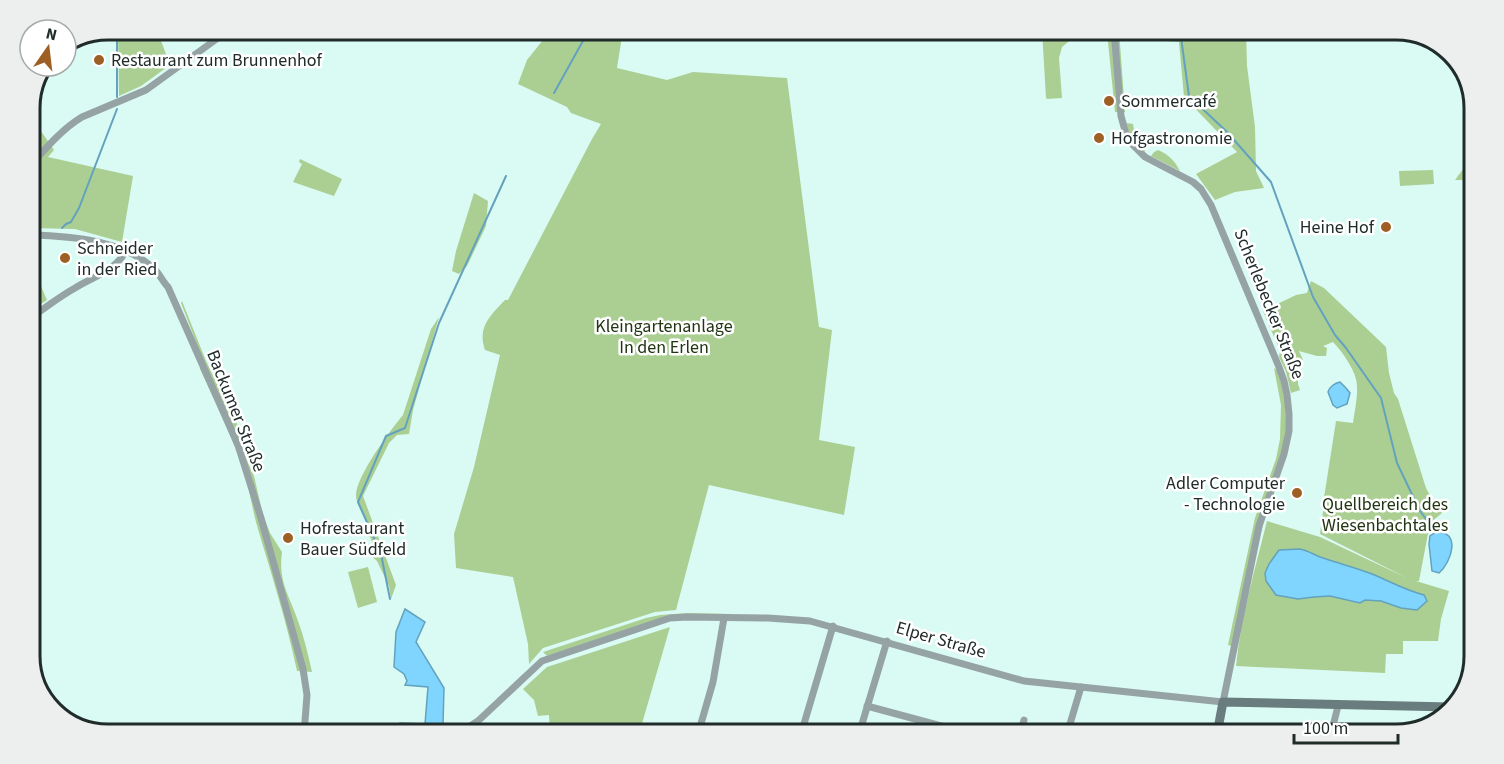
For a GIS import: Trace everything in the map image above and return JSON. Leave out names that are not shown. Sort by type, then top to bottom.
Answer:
[{"type":"street","points":[[41,154],[75,121],[146,90],[216,40]]},
{"type":"street","name":"Scherlebecker Straße","points":[[1115,40],[1121,116],[1126,134],[1145,157],[1193,182],[1201,189],[1211,205],[1279,367],[1287,395],[1289,414],[1287,442],[1259,526],[1219,723]]},
{"type":"street","name":"Backumer Straße","points":[[41,235],[88,240],[140,258],[168,287],[238,445],[261,518],[303,669],[307,695],[305,723]]},
{"type":"street","points":[[41,311],[112,266],[125,252]]},
{"type":"street","name":"Elper Straße","points":[[476,723],[542,661],[670,618],[687,617],[810,621],[1024,681],[1223,702],[1439,707]]},
{"type":"street","points":[[701,723],[713,682],[724,618]]},
{"type":"street","points":[[804,723],[833,626]]},
{"type":"street","points":[[862,723],[886,641]]},
{"type":"street","points":[[1071,723],[1081,687]]},
{"type":"street","points":[[867,706],[930,723]]},
{"type":"street","points":[[1334,723],[1338,706]]},
{"type":"green space","points":[[118,40],[161,40],[170,65],[141,86],[119,96]]},
{"type":"green space","name":"Kleingartenanlage In den Erlen","points":[[543,40],[621,40],[617,68],[667,80],[693,72],[787,78],[819,327],[832,330],[819,440],[855,447],[844,515],[709,485],[676,610],[655,612],[543,648],[529,664],[528,644],[513,577],[456,568],[454,534],[474,467],[500,355],[485,350],[483,335],[486,322],[505,300],[508,300],[601,124],[571,113],[567,107],[518,84],[527,60]]},
{"type":"green space","points":[[1043,40],[1070,40],[1062,47],[1059,58],[1062,98],[1046,98]]},
{"type":"green space","points":[[1107,40],[1120,40],[1125,112],[1115,112]]},
{"type":"green space","points":[[1152,40],[1246,40],[1247,66],[1255,127],[1256,171],[1264,188],[1235,192],[1215,200],[1196,174],[1237,152],[1184,97],[1179,42]]},
{"type":"green space","points":[[1127,123],[1133,124],[1136,134],[1146,148],[1144,152],[1130,135]]},
{"type":"green space","points":[[41,131],[54,150],[48,157],[133,176],[122,242],[75,229],[41,228]]},
{"type":"green space","points":[[1158,150],[1171,158],[1180,171],[1151,156]]},
{"type":"green space","points":[[300,159],[342,179],[334,196],[293,182],[302,164],[299,162]]},
{"type":"green space","points":[[1463,169],[1463,180],[1455,180]]},
{"type":"green space","points":[[1433,170],[1434,184],[1400,186],[1399,171]]},
{"type":"green space","points":[[474,193],[488,201],[486,226],[467,266],[459,274],[452,271]]},
{"type":"green space","name":"Quellbereich des Wiesenbachtales","points":[[1311,281],[1324,288],[1386,347],[1394,393],[1398,399],[1426,488],[1434,504],[1442,513],[1430,523],[1419,581],[1416,581],[1449,591],[1438,641],[1403,641],[1403,654],[1386,654],[1385,673],[1236,666],[1245,611],[1267,521],[1320,537],[1407,578],[1320,534],[1336,421],[1353,423],[1357,395],[1356,379],[1340,349],[1333,342],[1323,346],[1327,348],[1326,356],[1299,351],[1303,360],[1298,359],[1300,390],[1291,393],[1286,372],[1279,357],[1280,351],[1263,311],[1296,295],[1307,293]]},
{"type":"green space","points":[[41,286],[47,300],[41,304]]},
{"type":"green space","points":[[182,301],[206,361],[240,430],[242,449],[254,476],[263,515],[270,533],[282,552],[281,562],[285,588],[302,633],[312,672],[297,671],[242,466],[200,369],[203,360]]},
{"type":"green space","points":[[439,317],[413,410],[409,434],[397,435],[389,443],[363,496],[396,585],[391,599],[389,586],[377,561],[369,554],[375,549],[370,537],[361,533],[369,526],[357,503],[357,488],[375,454],[403,415],[431,329]]},
{"type":"green space","points":[[1274,368],[1277,370],[1284,394],[1286,435],[1232,646],[1228,645],[1255,518],[1276,459],[1280,439],[1281,405]]},
{"type":"green space","points":[[368,567],[377,602],[358,608],[348,572]]},
{"type":"green space","points":[[687,613],[732,614],[678,615],[547,656],[543,652],[646,618]]},
{"type":"green space","points":[[670,627],[642,723],[549,723],[549,715],[538,716],[534,700],[523,689],[547,667]]},
{"type":"water","points":[[1340,382],[1350,393],[1347,404],[1337,408],[1333,405],[1328,392],[1332,386]]},
{"type":"water","points":[[1436,532],[1444,533],[1452,542],[1450,555],[1439,573],[1432,571],[1429,544],[1430,536]]},
{"type":"water","points":[[1300,549],[1424,595],[1427,601],[1417,610],[1401,608],[1381,601],[1365,600],[1360,603],[1330,596],[1298,599],[1276,595],[1266,581],[1265,573],[1269,564],[1279,550]]},
{"type":"water","points":[[405,609],[425,622],[416,642],[444,688],[443,723],[425,723],[428,687],[405,685],[407,681],[404,674],[394,667],[396,632]]},
{"type":"waterway","points":[[117,40],[117,97]]},
{"type":"waterway","points":[[554,93],[583,40]]},
{"type":"waterway","points":[[1181,40],[1189,96],[1227,132],[1271,182],[1313,297],[1335,335],[1381,398],[1397,463],[1420,511],[1436,532]]},
{"type":"waterway","points":[[62,228],[71,222],[79,208],[117,109]]},
{"type":"waterway","points":[[390,599],[381,554],[358,502],[386,436],[405,428],[439,323],[506,176]]},
{"type":"place","name":"Restaurant zum Brunnenhof","points":[[99,60]]},
{"type":"place","name":"Sommercafé","points":[[1109,101]]},
{"type":"place","name":"Hofgastronomie","points":[[1099,138]]},
{"type":"place","name":"Heine Hof","points":[[1386,227]]},
{"type":"place","name":"Schneider in der Ried","points":[[65,258]]},
{"type":"place","name":"Adler Computer - Technologie","points":[[1297,493]]},
{"type":"place","name":"Hofrestaurant Bauer Südfeld","points":[[288,538]]}]
